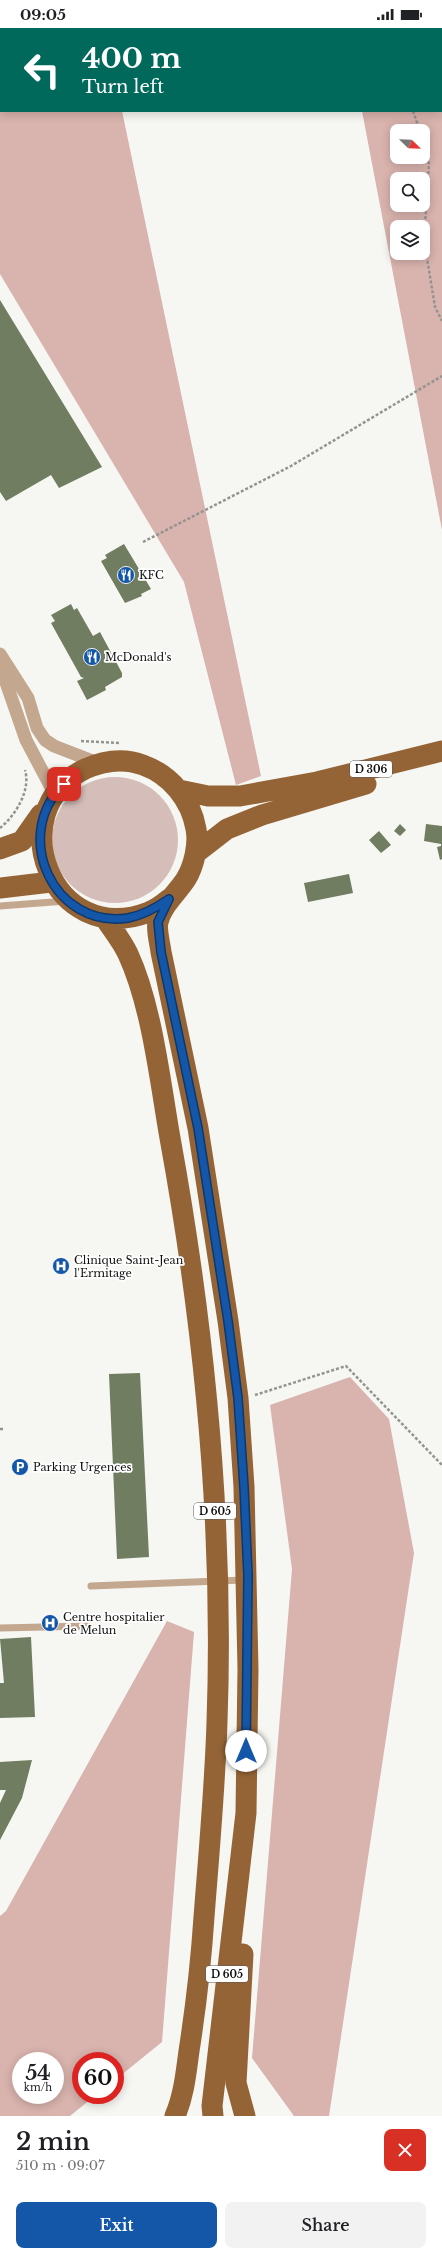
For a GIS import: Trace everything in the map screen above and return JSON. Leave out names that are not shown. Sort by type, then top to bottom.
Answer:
[{"type":"main road","name":"D 306","points":[[196,853],[227,828],[302,794],[442,751]]},
{"type":"main road","points":[[0,849],[22,841],[50,799],[73,774],[98,763],[120,760],[142,764],[163,774],[179,790],[191,809],[194,824],[196,853],[186,878],[169,899],[150,912],[128,918],[105,918],[85,912],[68,901],[51,882],[41,858],[39,831],[50,799]]},
{"type":"main road","name":"D 306","points":[[179,790],[208,796],[302,794],[442,765]]},
{"type":"main road","points":[[0,888],[51,882]]},
{"type":"main road","name":"D 605","points":[[169,899],[158,922],[161,952],[198,1128],[228,1321],[238,1398],[248,1580],[246,1813],[212,2106],[213,2116]]},
{"type":"main road","name":"D 605","points":[[105,918],[127,951],[148,1020],[181,1196],[208,1404],[217,1580],[217,1728],[201,1955],[182,2099],[175,2116]]},
{"type":"main road","points":[[244,1832],[247,1856],[236,2083],[245,2116]]},
{"type":"street","points":[[0,654],[28,698],[37,728],[45,740],[54,746],[98,763]]},
{"type":"street","points":[[0,666],[26,740],[50,799]]},
{"type":"lane","points":[[0,906],[68,901]]},
{"type":"lane","points":[[91,1586],[248,1580]]},
{"type":"lane","points":[[0,1628],[88,1626]]},
{"type":"path","points":[[413,112],[418,124]]},
{"type":"path","points":[[429,164],[424,240],[435,307],[442,321]]},
{"type":"path","points":[[143,542],[291,466],[442,376]]},
{"type":"path","points":[[238,1398],[258,1394],[346,1366],[442,1465]]},
{"type":"path","points":[[0,1429],[5,1429]]},
{"type":"shaded area","points":[[0,112],[122,112],[261,776],[236,785],[184,582],[0,274]]},
{"type":"shaded area","points":[[362,112],[442,112],[442,530],[390,260],[430,260],[430,220],[390,220],[390,258]]},
{"type":"shaded area","points":[[121,777],[145,785],[155,791],[164,800],[173,816],[177,828],[177,852],[173,864],[164,880],[155,889],[139,898],[127,902],[109,903],[85,895],[75,889],[66,880],[57,864],[53,852],[52,834],[60,810],[66,800],[75,791],[91,782],[103,778]]},
{"type":"shaded area","points":[[350,1377],[389,1419],[414,1553],[329,2116],[294,2116],[252,2058],[292,1569],[270,1405]]},
{"type":"shaded area","points":[[167,1621],[194,1632],[162,2042],[124,2073],[124,2052],[72,2052],[72,2104],[85,2104],[70,2116],[0,2116],[0,1916],[6,1911]]},
{"type":"building","points":[[0,300],[102,467],[59,488],[51,475],[6,501],[0,492]]},
{"type":"building","name":"KFC","points":[[124,544],[151,589],[141,594],[142,596],[125,603],[101,561],[107,558],[105,555]]},
{"type":"building","name":"McDonald's","points":[[71,604],[74,610],[77,608],[93,636],[100,632],[122,673],[122,677],[105,687],[106,690],[87,700],[77,681],[84,678],[81,677],[51,623],[55,621],[51,615]]},
{"type":"building","points":[[400,824],[406,830],[400,836],[394,831]]},
{"type":"building","points":[[426,824],[442,826],[442,859],[440,860],[437,847],[441,846],[441,844],[424,841]]},
{"type":"building","points":[[379,831],[391,845],[381,853],[369,840]]},
{"type":"building","points":[[349,874],[353,893],[308,902],[304,883]]},
{"type":"building","points":[[140,1373],[149,1557],[117,1559],[109,1374]]},
{"type":"building","points":[[31,1637],[35,1717],[0,1718],[0,1683],[4,1683],[0,1639]]},
{"type":"building","points":[[32,1760],[22,1798],[0,1840],[0,1803],[6,1790],[0,1790],[0,1762]]},
{"type":"place","name":"KFC","points":[[126,575]]},
{"type":"place","name":"McDonald's","points":[[92,657]]},
{"type":"place","name":"Clinique Saint-Jean l'Ermitage","points":[[61,1266]]},
{"type":"place","name":"Parking Urgences","points":[[20,1467]]},
{"type":"place","name":"Centre hospitalier de Melun","points":[[50,1623]]},
{"type":"route","points":[[64,784],[54,793],[47,805],[39,831],[41,858],[51,882],[68,901],[85,912],[105,918],[128,918],[150,912],[169,899],[158,922],[161,952],[198,1128],[228,1321],[238,1398],[248,1575],[246,1751]]}]
